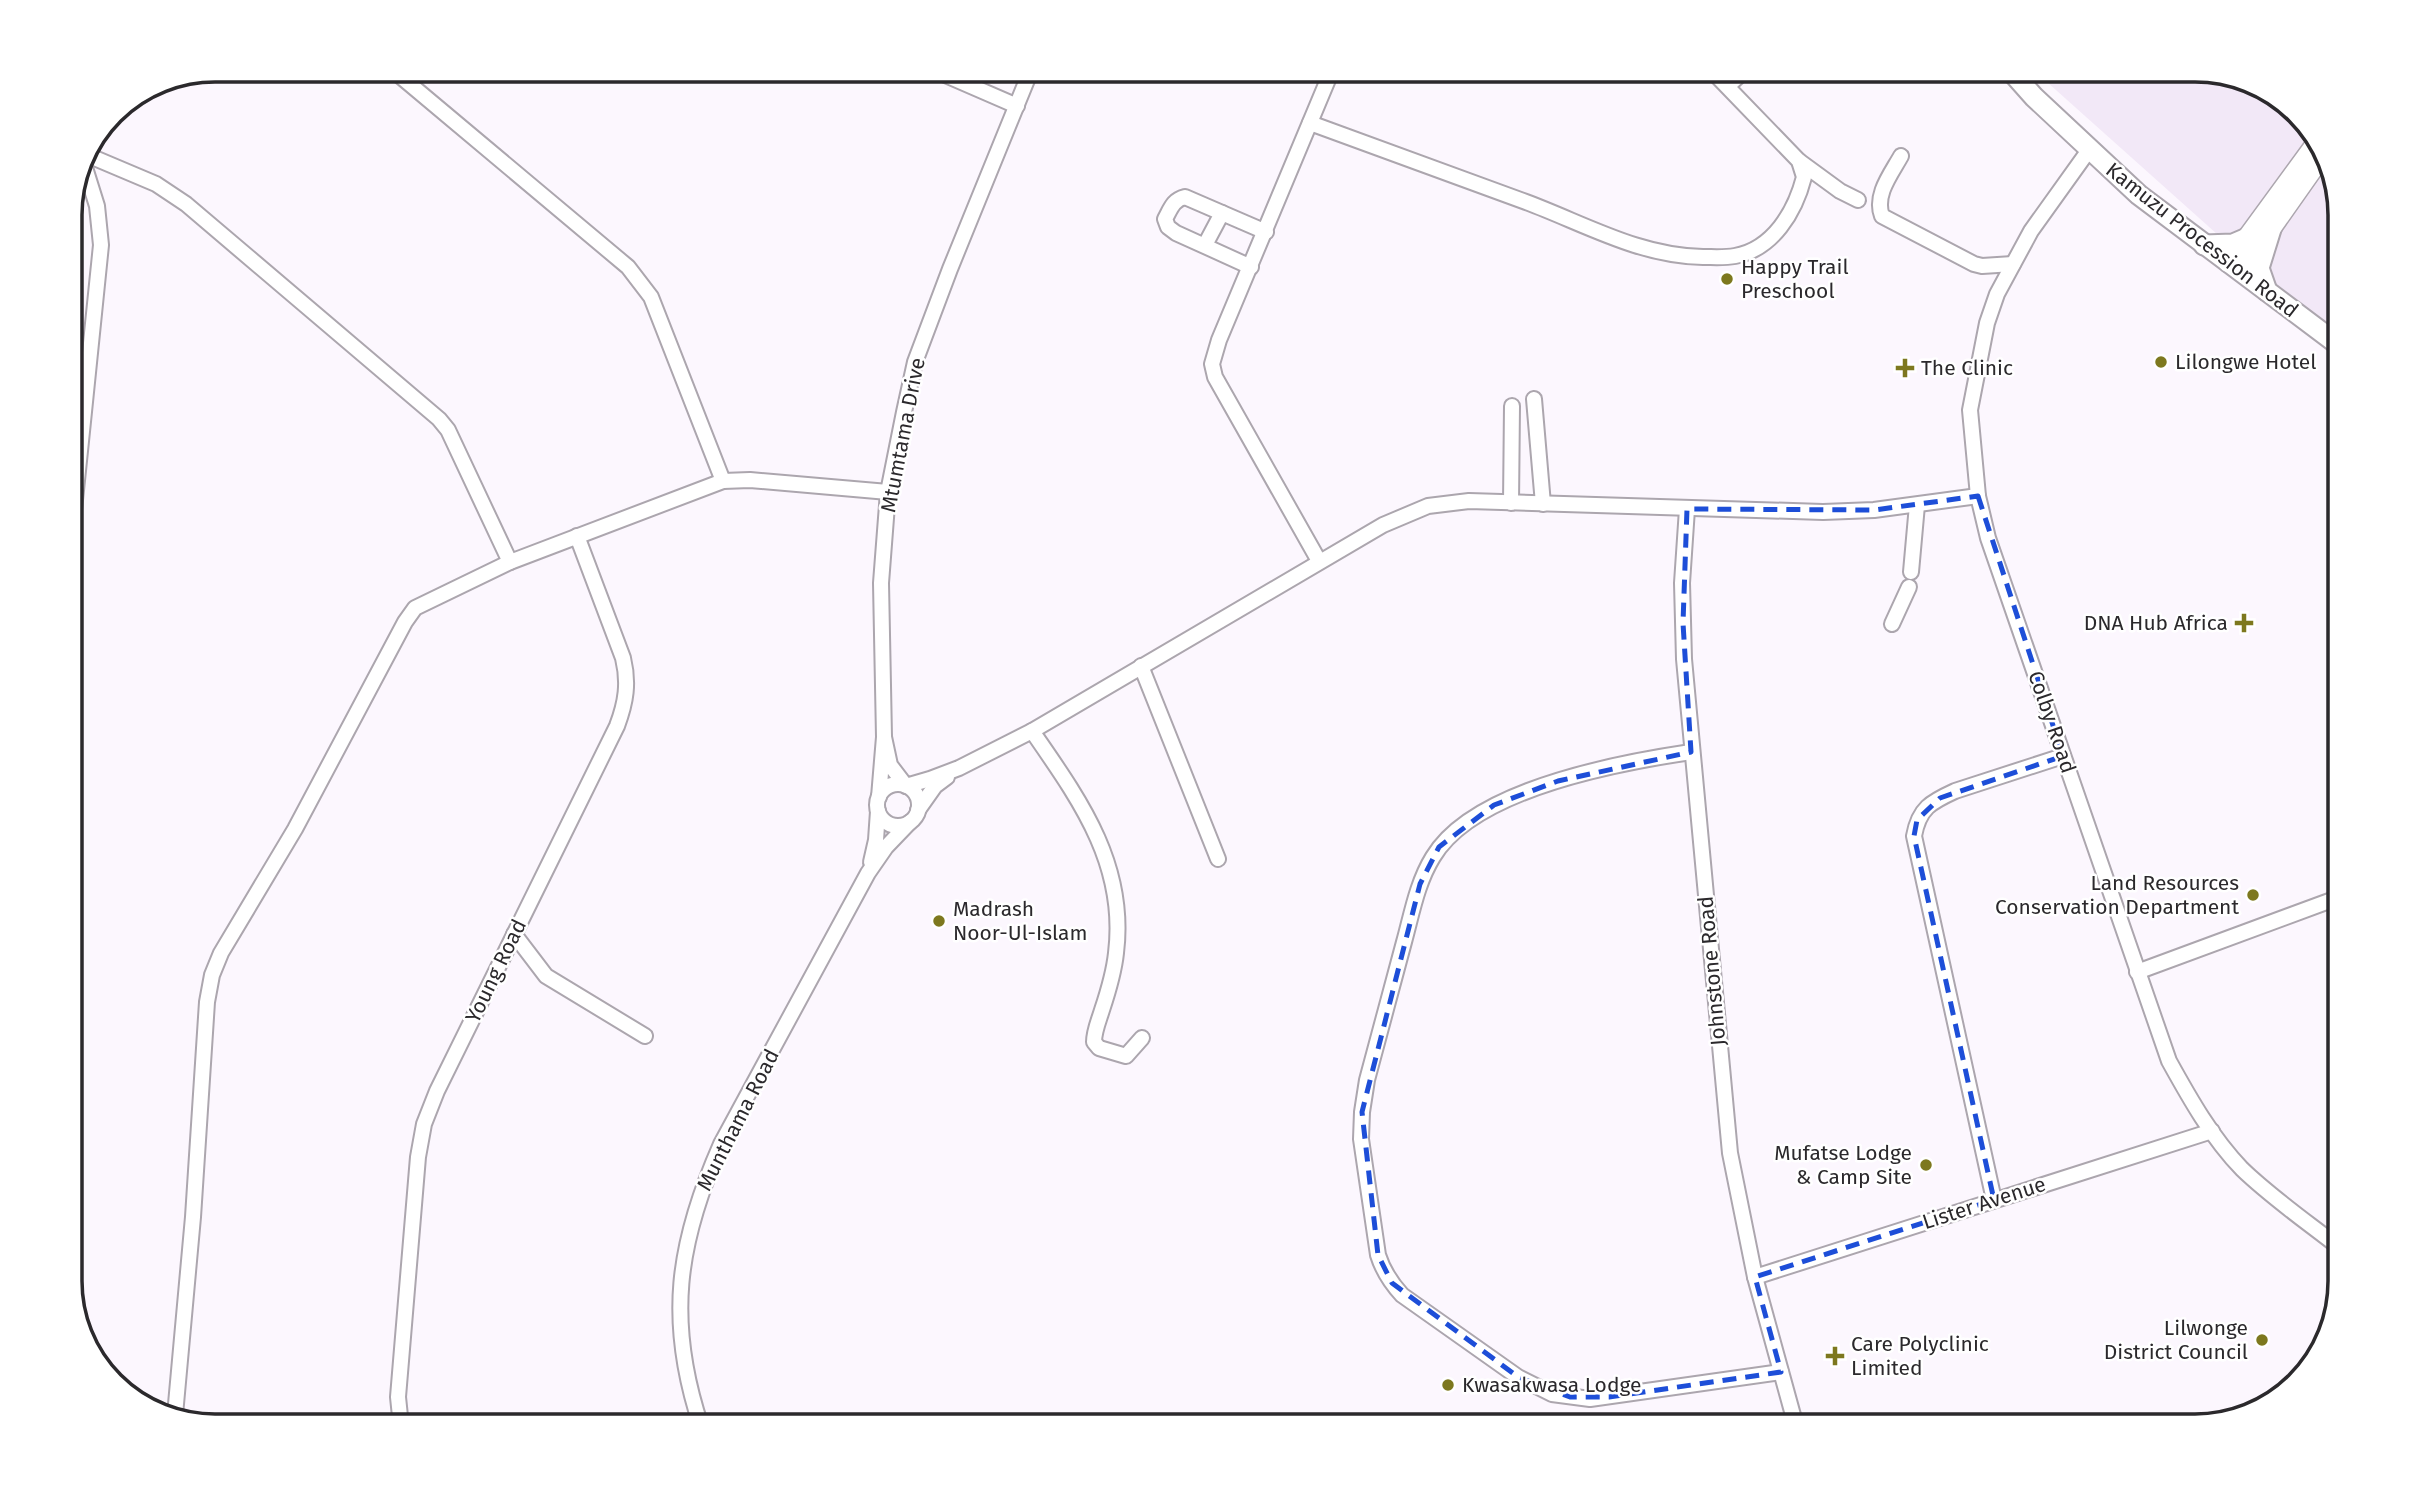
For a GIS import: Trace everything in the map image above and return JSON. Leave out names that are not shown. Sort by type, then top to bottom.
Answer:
[{"type":"highway","name":"Kamuzu Procession Road","points":[[2021,82],[2139,195],[2327,336]]},
{"type":"highway","points":[[2269,293],[2259,268],[2272,226]]},
{"type":"highway","points":[[2204,245],[2233,244],[2247,238]]},
{"type":"main road","points":[[2235,267],[2247,238],[2313,155]]},
{"type":"main road","points":[[2235,267],[2272,226],[2314,156]]},
{"type":"street","points":[[407,82],[628,267],[651,297],[723,481]]},
{"type":"street","points":[[962,82],[1017,106]]},
{"type":"street","name":"Mtumtama Drive","points":[[884,737],[881,583],[888,492],[915,362],[1026,82]]},
{"type":"street","points":[[1319,561],[1214,377],[1212,364],[1327,82]]},
{"type":"street","points":[[1724,82],[1799,161],[1840,191],[1858,200]]},
{"type":"street","points":[[1728,86],[1732,82]]},
{"type":"street","points":[[1310,123],[1528,202],[1632,246],[1698,257],[1734,257],[1763,246],[1775,236],[1802,185],[1804,177],[1799,161]]},
{"type":"street","name":"Colby Road","points":[[2089,150],[2031,231],[1991,308],[1970,410],[1978,496],[1988,538],[2169,1061],[2226,1150],[2258,1184],[2328,1239]]},
{"type":"street","points":[[1900,156],[1881,193],[1878,205],[1882,216],[1974,264],[2013,264]]},
{"type":"street","points":[[94,160],[156,184],[186,204],[439,419],[448,430],[510,562]]},
{"type":"street","points":[[83,422],[101,245],[97,206],[89,176]]},
{"type":"street","points":[[1251,268],[1168,228],[1165,219],[1172,204],[1185,197],[1266,232]]},
{"type":"street","points":[[1205,245],[1222,213]]},
{"type":"street","points":[[1534,399],[1543,504]]},
{"type":"street","points":[[1511,503],[1512,407]]},
{"type":"street","points":[[176,1407],[193,1217],[207,1002],[212,975],[221,953],[295,828],[415,608],[510,562],[723,481],[750,480],[888,492]]},
{"type":"street","points":[[878,804],[887,787],[906,786],[959,768],[1032,731],[1319,561],[1383,525],[1428,506],[1469,501],[1824,512],[1917,505],[1978,496]]},
{"type":"street","points":[[1892,624],[1910,580],[1917,505]]},
{"type":"street","name":"Johnstone Road","points":[[1686,509],[1683,623],[1691,752],[1728,1140],[1755,1277],[1793,1414]]},
{"type":"street","name":"Young Road","points":[[400,1414],[398,1397],[420,1138],[429,1108],[617,726],[625,701],[627,679],[623,658],[577,536]]},
{"type":"street","points":[[1141,666],[1218,859]]},
{"type":"street","points":[[1032,731],[1077,796],[1093,825],[1105,856],[1114,894],[1118,934],[1116,954],[1094,1042],[1099,1048],[1126,1056],[1142,1038]]},
{"type":"street","points":[[878,804],[888,823],[903,825],[914,816],[916,795],[890,765],[884,737]]},
{"type":"street","points":[[868,873],[876,840],[884,737]]},
{"type":"street","points":[[1691,752],[1558,781],[1511,798],[1469,819],[1439,847],[1420,884],[1367,1080],[1362,1112],[1363,1163],[1378,1255],[1383,1269],[1402,1296],[1536,1387],[1552,1394],[1590,1399],[1781,1372]]},
{"type":"street","points":[[1994,1200],[1914,836],[1917,820],[1926,807],[1940,798],[1955,790],[2063,755]]},
{"type":"street","points":[[868,873],[935,786],[959,768]]},
{"type":"street","name":"Munthama Road","points":[[698,1414],[684,1363],[680,1308],[684,1255],[697,1203],[721,1144],[868,873]]},
{"type":"street","points":[[2137,972],[2328,902]]},
{"type":"street","points":[[514,934],[546,976],[645,1036]]},
{"type":"street","name":"Lister Avenue","points":[[1755,1277],[2212,1131]]},
{"type":"highlighted area","points":[[1978,496],[2063,756],[1940,798],[1917,820],[1914,836],[1994,1200],[1755,1277],[1781,1372],[1609,1397],[1570,1397],[1518,1377],[1392,1283],[1378,1255],[1362,1112],[1420,884],[1439,847],[1494,805],[1558,781],[1691,752],[1683,623],[1687,509],[1874,510]]},
{"type":"shaded area","points":[[2047,82],[2212,83],[2246,92],[2289,121],[2314,157],[2325,189],[2327,332]]},
{"type":"place","name":"Happy Trail Preschool","points":[[1727,279]]},
{"type":"place","name":"Lilongwe Hotel","points":[[2161,362]]},
{"type":"place","name":"The Clinic","points":[[1905,368]]},
{"type":"place","name":"DNA Hub Africa","points":[[2244,623]]},
{"type":"place","name":"Land Resources Conservation Department","points":[[2253,895]]},
{"type":"place","name":"Madrash Noor-Ul-Islam","points":[[939,921]]},
{"type":"place","name":"Mufatse Lodge & Camp Site","points":[[1926,1165]]},
{"type":"place","name":"Lilwonge District Council","points":[[2262,1340]]},
{"type":"place","name":"Care Polyclinic Limited","points":[[1835,1356]]},
{"type":"place","name":"Kwasakwasa Lodge","points":[[1448,1385]]}]
